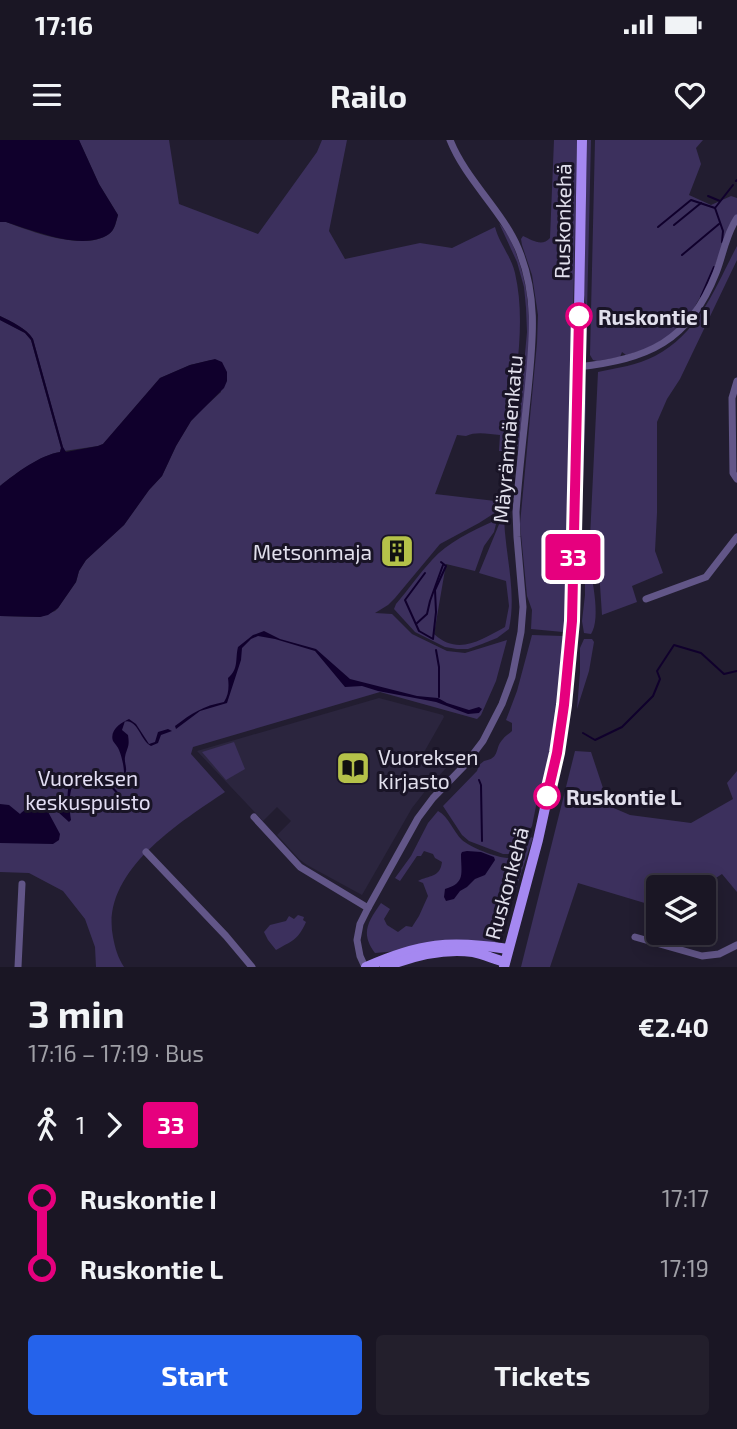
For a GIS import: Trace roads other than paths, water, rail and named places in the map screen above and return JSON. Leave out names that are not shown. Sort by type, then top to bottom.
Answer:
[{"type":"main road","name":"Ruskonkehä","points":[[504,965],[538,839],[557,753],[570,647],[582,140]]},
{"type":"main road","points":[[366,967],[400,953],[436,944],[477,944],[508,950]]},
{"type":"main road","points":[[385,967],[415,956],[456,951],[474,953],[504,965]]},
{"type":"street","name":"Mäyränmäenkatu","points":[[366,967],[360,956],[357,940],[360,924],[418,818],[474,754],[489,730],[512,677],[521,632],[523,607],[516,512],[533,335],[532,298],[523,262],[513,237],[450,140]]},
{"type":"street","points":[[578,367],[642,354],[659,346],[686,326],[710,286],[737,218]]},
{"type":"street","points":[[737,381],[732,398],[733,473],[737,479]]},
{"type":"street","points":[[646,599],[706,577],[737,537]]},
{"type":"street","points":[[254,817],[300,867],[368,908]]},
{"type":"street","points":[[146,852],[252,967]]},
{"type":"street","points":[[18,967],[22,884]]},
{"type":"street","points":[[635,937],[702,956],[719,954],[737,945]]},
{"type":"waterway","points":[[658,227],[691,200],[715,208],[733,185]]},
{"type":"waterway","points":[[708,196],[720,201]]},
{"type":"waterway","points":[[674,225],[701,203]]},
{"type":"waterway","points":[[715,208],[723,231],[722,242]]},
{"type":"waterway","points":[[682,255],[719,224]]},
{"type":"waterway","points":[[701,297],[714,267]]},
{"type":"waterway","points":[[425,573],[405,600],[419,631],[433,639],[435,590],[446,566],[441,562]]},
{"type":"waterway","points":[[416,624],[427,614],[443,565]]},
{"type":"waterway","points":[[583,733],[595,740],[622,727],[653,696],[660,679],[657,671],[674,645],[701,653],[724,674],[737,671]]},
{"type":"waterway","points":[[436,650],[439,697]]},
{"type":"waterway","points":[[479,780],[482,841]]},
{"type":"waterway","points":[[112,783],[111,786],[120,796]]},
{"type":"place","name":"Ruskontie I","points":[[579,316]]},
{"type":"place","name":"Metsonmaja","points":[[397,551]]},
{"type":"place","name":"Vuoreksen kirjasto","points":[[353,768]]},
{"type":"place","name":"Ruskontie L","points":[[547,796]]},
{"type":"park label","name":"Vuoreksen keskuspuisto","points":[[88,789]]}]
